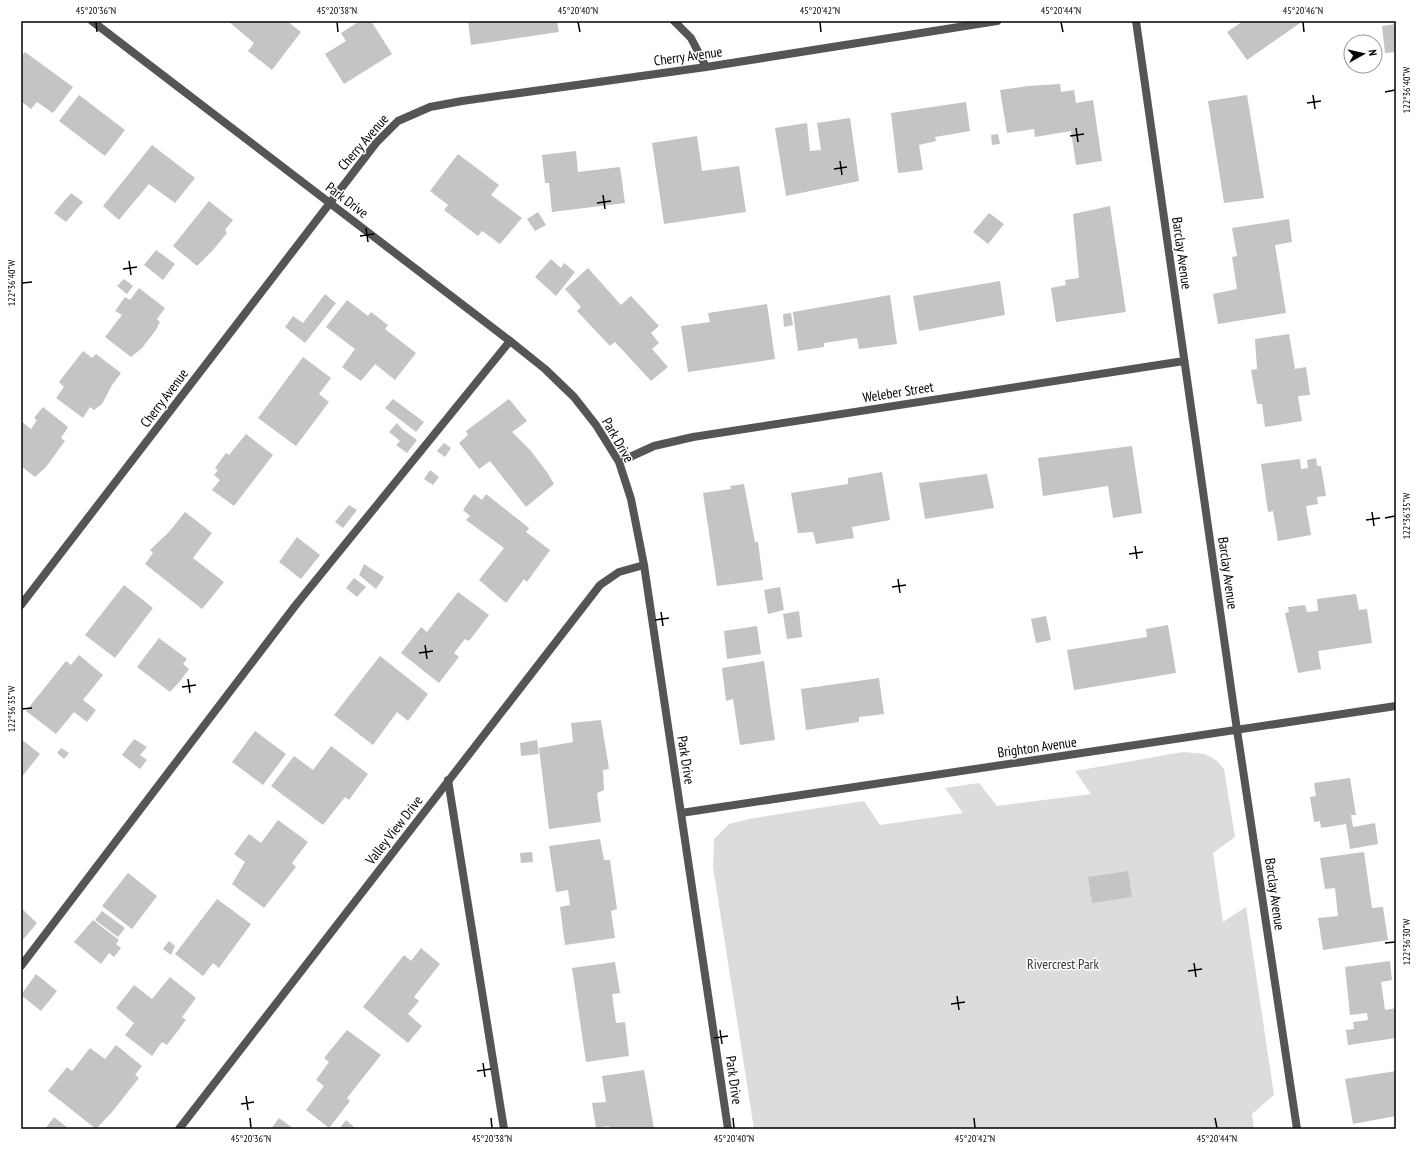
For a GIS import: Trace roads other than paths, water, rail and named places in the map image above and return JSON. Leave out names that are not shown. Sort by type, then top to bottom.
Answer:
[{"type":"street","name":"Park Drive","points":[[92,21],[545,369],[574,396],[596,425],[619,462],[632,499],[644,565],[728,1129]]},
{"type":"street","points":[[674,21],[690,38],[706,67]]},
{"type":"street","name":"Cherry Avenue","points":[[21,605],[329,203],[376,143],[398,121],[430,107],[462,101],[706,67],[997,21]]},
{"type":"street","name":"Barclay Avenue","points":[[1136,21],[1237,730],[1297,1129]]},
{"type":"street","points":[[21,966],[295,606],[510,341]]},
{"type":"street","name":"Weleber Street","points":[[619,462],[654,446],[693,437],[1184,361]]},
{"type":"street","name":"Valley View Drive","points":[[179,1129],[600,585],[619,572],[644,565]]},
{"type":"street","name":"Brighton Avenue","points":[[681,813],[1396,706]]},
{"type":"street","points":[[448,780],[504,1129]]},
{"type":"park label","name":"Rivercrest Park","points":[[1063,964]]}]
